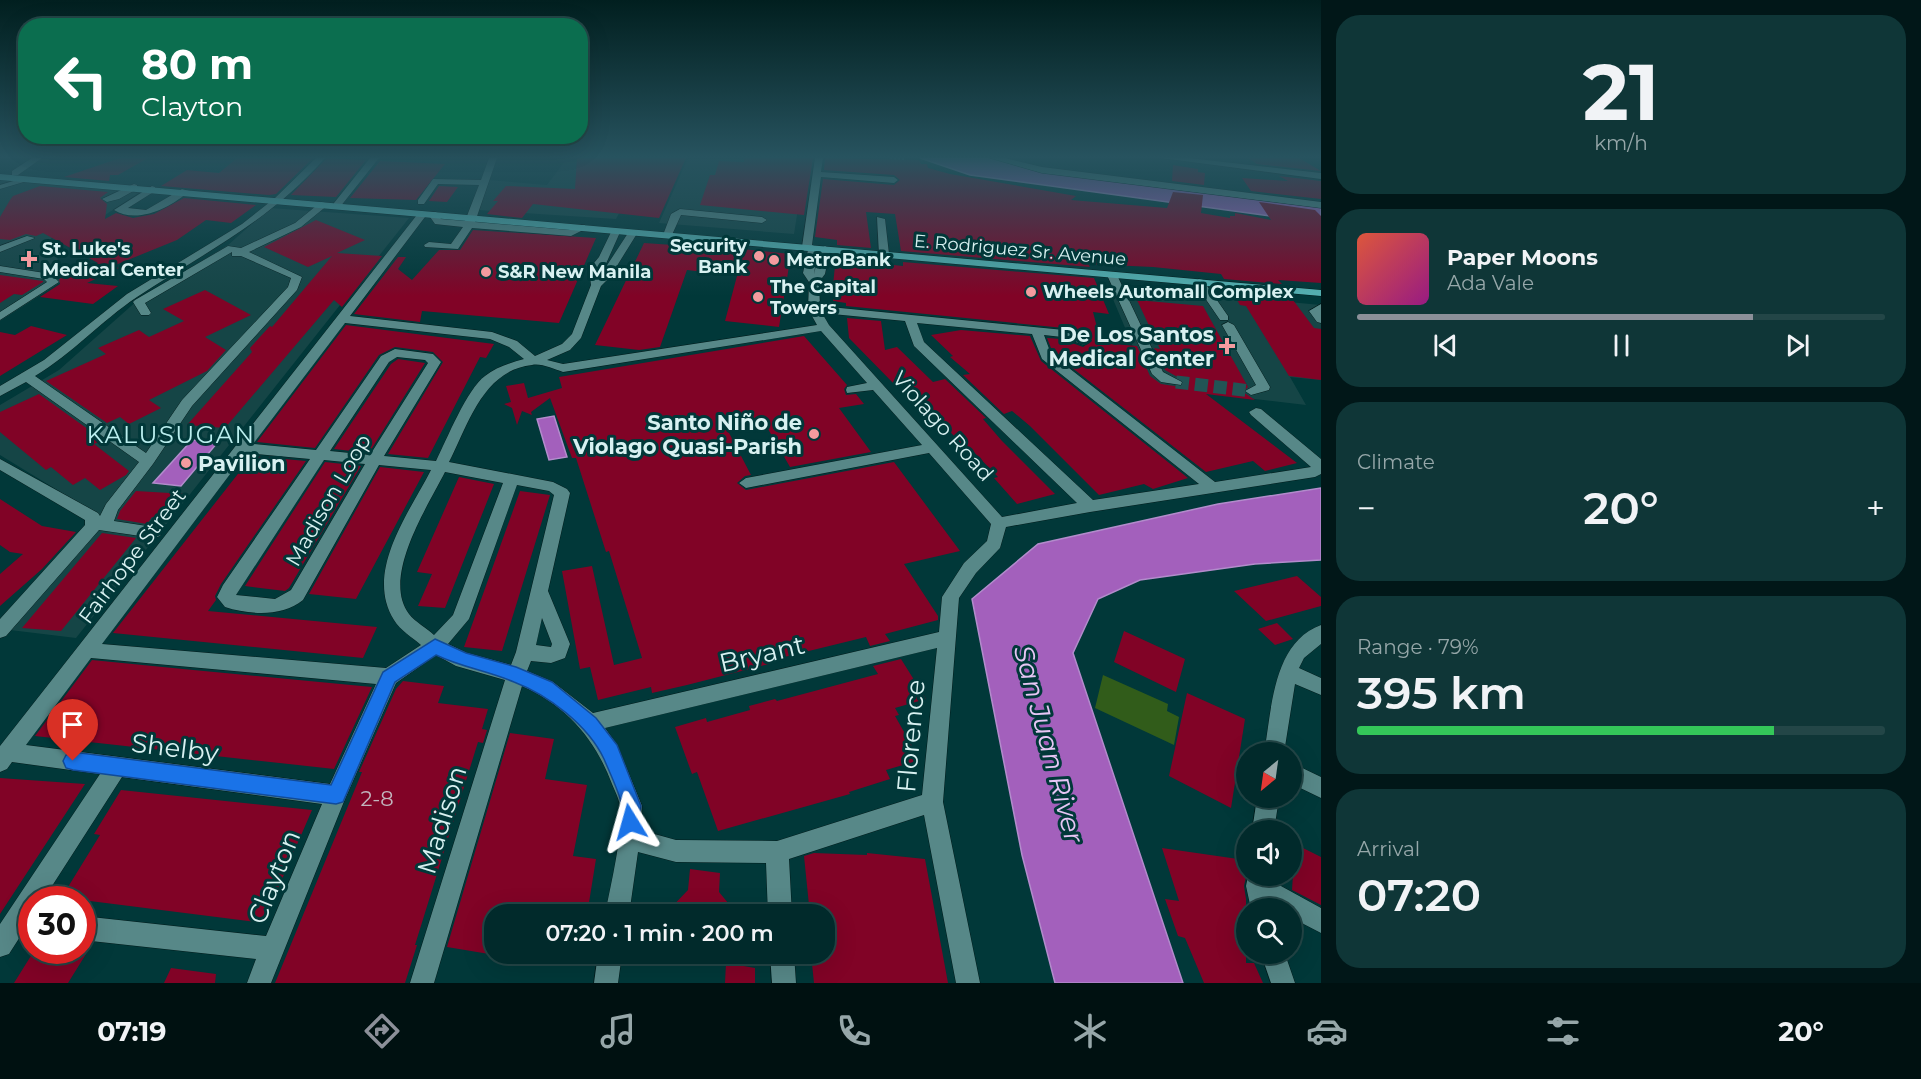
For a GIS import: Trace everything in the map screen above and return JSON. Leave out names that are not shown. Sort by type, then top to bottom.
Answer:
[{"type":"main road","name":"E. Rodriguez Sr. Avenue","points":[[324,204],[426,210],[469,223],[582,227],[1199,282],[1319,295]]},
{"type":"street","points":[[129,204],[119,210],[148,213],[168,204]]},
{"type":"street","points":[[0,392],[28,377],[131,296],[245,226],[268,204]]},
{"type":"street","points":[[202,274],[241,251],[298,225],[324,204]]},
{"type":"street","name":"Fairhope Street","points":[[4,757],[426,210],[428,204]]},
{"type":"street","points":[[429,245],[454,247],[469,223],[475,204]]},
{"type":"street","name":"Violago Road","points":[[814,204],[808,273],[814,282],[814,309],[824,327],[999,523]]},
{"type":"street","points":[[668,235],[676,214],[680,212],[762,219]]},
{"type":"street","points":[[880,219],[884,254]]},
{"type":"street","points":[[469,223],[570,235],[582,227]]},
{"type":"street","points":[[616,230],[605,277],[596,280],[577,335],[566,347],[552,355],[509,368],[488,379],[477,393],[395,557],[391,586],[401,616],[435,646],[463,660],[516,675],[546,688],[590,723],[610,752],[632,806],[619,904]]},
{"type":"street","points":[[610,254],[633,232]]},
{"type":"street","points":[[0,249],[30,238]]},
{"type":"street","points":[[0,631],[93,522],[111,508],[148,461],[187,403],[293,288],[297,277],[232,248],[139,302],[146,313]]},
{"type":"street","name":"Violago Road","points":[[814,282],[820,274],[825,249]]},
{"type":"street","points":[[0,269],[47,276],[54,282],[0,317]]},
{"type":"street","points":[[1112,274],[1158,374],[1176,382]]},
{"type":"street","points":[[1199,282],[1226,322],[1263,387],[1251,391]]},
{"type":"street","points":[[814,309],[1065,334],[1084,341]]},
{"type":"street","points":[[909,317],[918,343],[1090,506]]},
{"type":"street","points":[[342,319],[492,336],[513,344],[532,360],[562,368],[824,327]]},
{"type":"street","points":[[1037,331],[1046,356],[1212,487]]},
{"type":"street","name":"Madison Loop","points":[[395,354],[434,359],[435,362],[375,459],[297,595],[289,603],[280,607],[231,602],[226,597],[388,356],[395,354]]},
{"type":"street","points":[[28,377],[148,461]]},
{"type":"street","points":[[852,390],[876,386]]},
{"type":"street","points":[[999,523],[1090,506],[1315,472],[1319,466],[1311,456],[1269,425],[1256,412]]},
{"type":"street","points":[[86,650],[389,677],[435,646],[460,619],[512,478],[441,466],[242,447]]},
{"type":"street","points":[[746,483],[932,448]]},
{"type":"street","points":[[0,464],[93,522]]},
{"type":"street","name":"Madison","points":[[422,983],[525,652],[562,493],[553,487],[512,478]]},
{"type":"street","points":[[111,508],[105,526],[154,532]]},
{"type":"street","name":"Florence","points":[[968,983],[932,802],[951,597],[970,567],[994,544],[999,523]]},
{"type":"street","points":[[525,652],[551,655],[559,652],[561,644],[540,593]]},
{"type":"street","points":[[1276,742],[1288,672],[1297,653],[1321,633]]},
{"type":"street","name":"Bryant","points":[[590,723],[947,638]]},
{"type":"street","points":[[1288,672],[1321,687]]},
{"type":"street","name":"Clayton","points":[[259,983],[336,795],[389,677]]},
{"type":"street","name":"Shelby","points":[[4,757],[116,768],[336,795]]},
{"type":"street","points":[[46,886],[116,768]]},
{"type":"street","points":[[1302,778],[1321,788]]},
{"type":"street","points":[[629,838],[676,851],[777,852],[932,802]]},
{"type":"street","points":[[777,852],[779,904]]},
{"type":"street","points":[[1266,886],[1321,921]]},
{"type":"street","points":[[0,945],[18,928]]},
{"type":"street","points":[[96,930],[274,949]]},
{"type":"street","points":[[606,983],[609,964]]},
{"type":"street","points":[[783,964],[784,983]]},
{"type":"street","points":[[1276,964],[1283,983]]},
{"type":"shaded area","name":"St. Luke's Medical Center","points":[[0,204],[122,204],[99,219],[51,238],[64,280],[0,321]]},
{"type":"shaded area","points":[[481,204],[624,204],[616,219],[479,210]]},
{"type":"shaded area","points":[[668,204],[799,204],[794,234],[659,223]]},
{"type":"shaded area","points":[[270,208],[409,218],[76,638],[10,630],[103,518],[0,455],[0,405],[59,370],[139,299],[228,245]]},
{"type":"shaded area","name":"De Los Santos Medical Center","points":[[1107,285],[1321,305],[1321,380],[1290,377],[1306,405],[1150,387]]},
{"type":"green space","points":[[1103,675],[1168,704],[1167,711],[1179,717],[1174,745],[1095,708]]},
{"type":"water","points":[[1181,204],[1296,204],[1321,207],[1321,223]]},
{"type":"water","points":[[554,416],[567,457],[549,460],[537,419]]},
{"type":"water","name":"Pavilion","points":[[192,440],[218,442],[181,486],[153,483]]},
{"type":"water","name":"San Juan River","points":[[1321,488],[1321,560],[1255,564],[1140,580],[1098,599],[1073,653],[1183,983],[1055,983],[1022,855],[972,599],[1038,544],[1218,504]]},
{"type":"building","points":[[8,204],[107,204],[105,219],[116,213],[133,218],[154,214],[173,204],[256,205],[231,223],[206,220],[177,240],[113,266],[119,268],[87,283],[118,286],[93,304],[40,297],[60,284],[59,279],[98,263],[43,233],[36,236],[26,234],[10,240],[0,239],[0,217]]},
{"type":"building","points":[[496,204],[665,204],[659,218],[533,204],[522,218],[487,214]]},
{"type":"building","points":[[700,204],[806,204],[804,215]]},
{"type":"building","points":[[820,204],[1117,204],[1167,208],[1169,204],[1202,204],[1201,213],[1230,218],[1230,216],[1235,216],[1235,213],[1271,220],[1260,204],[1272,204],[1315,210],[1321,216],[1321,283],[1278,280],[1282,284],[1224,279],[1221,274],[1153,267],[1088,264],[1090,267],[901,251],[895,214],[866,212],[871,248],[837,245],[837,240],[815,237]]},
{"type":"building","points":[[316,220],[365,240],[337,253],[382,256],[342,307],[334,300],[225,428],[187,425],[252,352],[250,348],[270,326],[272,327],[332,256],[308,267],[264,247]]},
{"type":"building","name":"S&R New Manila","points":[[473,230],[596,238],[559,323],[422,311],[420,322],[354,314],[398,257],[406,257],[398,269],[412,280],[439,250],[460,250]]},
{"type":"building","name":"The Capital Towers","points":[[674,242],[791,254],[779,327],[725,321],[737,276],[687,270],[660,347],[639,350],[595,345],[644,243],[673,245]]},
{"type":"building","points":[[836,256],[872,259],[873,263],[903,266],[903,262],[1094,278],[1109,314],[1093,312],[1101,343],[1137,346],[1150,376],[1161,384],[1181,387],[1183,380],[1165,370],[1154,348],[1160,349],[1137,300],[1203,306],[1248,387],[1243,392],[1255,400],[1206,394],[1297,463],[1265,471],[1253,461],[1206,472],[1053,353],[1047,338],[1061,339],[1083,347],[1092,341],[1089,336],[1064,328],[846,306],[846,303],[833,301],[837,285],[833,285]]},
{"type":"building","points":[[0,275],[43,282],[22,295],[14,294],[0,303]]},
{"type":"building","points":[[205,290],[251,315],[205,337],[226,350],[207,371],[149,400],[161,408],[129,424],[120,417],[107,423],[46,381],[106,354],[98,348],[139,330],[149,337],[184,321],[163,309]]},
{"type":"building","points":[[1231,290],[1290,296],[1314,328],[1321,329],[1321,380],[1289,376],[1246,306],[1240,305]]},
{"type":"building","points":[[847,318],[881,321],[885,350],[897,347],[933,382],[945,379],[986,418],[983,419],[1002,441],[1055,494],[1017,504],[994,478],[998,477],[970,448],[966,449],[905,383],[895,385],[849,338]]},
{"type":"building","points":[[346,325],[494,344],[486,358],[480,357],[428,458],[388,454],[443,362],[433,352],[395,347],[379,355],[315,448],[257,442]]},
{"type":"building","points":[[31,326],[67,335],[0,376],[0,332],[15,335]]},
{"type":"building","points":[[961,330],[1030,336],[1041,361],[1188,478],[1153,489],[1144,484],[1099,495],[1030,426],[1012,411],[1004,414],[963,375],[970,374],[950,357],[953,356],[931,335]]},
{"type":"building","points":[[804,336],[847,385],[844,389],[846,395],[856,394],[864,404],[839,408],[871,452],[790,467],[764,422],[727,429],[751,475],[745,476],[737,483],[746,490],[894,462],[960,551],[904,564],[938,616],[938,620],[885,634],[890,641],[870,646],[866,637],[768,661],[769,664],[687,685],[652,693],[651,687],[598,700],[590,667],[580,669],[562,571],[592,566],[614,665],[642,658],[609,551],[606,552],[576,458],[572,458],[550,398],[531,412],[532,415],[522,411],[517,425],[512,408],[504,404],[511,402],[506,386],[524,383],[528,398],[562,388],[559,377]]},
{"type":"building","points":[[398,359],[425,363],[369,453],[334,449],[391,364]]},
{"type":"building","points":[[39,394],[103,440],[94,444],[129,471],[126,475],[100,490],[85,478],[73,485],[51,467],[46,470],[0,432],[0,412]]},
{"type":"building","points":[[252,456],[306,461],[221,584],[215,596],[216,600],[208,611],[377,627],[363,658],[113,633]]},
{"type":"building","points":[[325,462],[361,466],[289,588],[285,591],[245,586]]},
{"type":"building","points":[[380,467],[424,472],[356,599],[309,594]]},
{"type":"building","points":[[459,477],[494,484],[445,608],[418,606],[432,574],[417,572]]},
{"type":"building","points":[[136,491],[186,494],[168,518],[152,517],[147,524],[117,519],[120,511]]},
{"type":"building","points":[[520,491],[550,495],[502,651],[464,647]]},
{"type":"building","points":[[0,499],[42,526],[76,532],[42,569],[0,606],[0,574],[23,554],[10,552],[0,545]]},
{"type":"building","points":[[102,533],[136,538],[61,631],[22,628]]},
{"type":"building","points":[[1297,576],[1321,597],[1321,606],[1266,621],[1234,591]]},
{"type":"building","points":[[1277,623],[1293,639],[1275,645],[1258,629]]},
{"type":"building","points":[[1124,631],[1185,659],[1176,692],[1114,662]]},
{"type":"building","points":[[901,659],[926,699],[895,708],[899,715],[895,716],[920,760],[886,770],[890,779],[849,792],[850,794],[718,831],[697,772],[692,774],[675,727],[706,718],[707,722],[750,710],[749,706],[775,699],[777,701],[878,674],[873,666]]},
{"type":"building","points":[[92,660],[372,687],[334,769],[35,736]]},
{"type":"building","points":[[403,681],[444,686],[438,703],[488,709],[482,729],[487,730],[483,743],[478,742],[405,983],[275,983],[362,772],[359,772],[396,689]]},
{"type":"building","points":[[1187,693],[1245,719],[1241,742],[1236,742],[1236,776],[1231,808],[1169,776]]},
{"type":"building","points":[[510,733],[554,739],[545,779],[587,785],[573,856],[596,859],[589,904],[484,904],[484,953],[447,947]]},
{"type":"building","points":[[0,778],[85,784],[18,886],[0,914]]},
{"type":"building","points":[[121,790],[312,810],[263,923],[96,902],[96,886],[69,886],[100,835],[94,834]]},
{"type":"building","points":[[1162,848],[1236,859],[1236,886],[1244,886],[1246,898],[1236,898],[1236,964],[1254,964],[1263,983],[1204,983],[1185,938],[1178,936],[1165,899],[1179,901]]},
{"type":"building","points":[[1302,848],[1321,857],[1321,905],[1292,890],[1292,886],[1302,886]]},
{"type":"building","points":[[814,853],[867,855],[867,853],[925,859],[948,983],[814,983],[812,964],[835,964],[835,904],[809,904],[804,856]]},
{"type":"building","points":[[690,869],[720,873],[719,892],[729,904],[675,904],[688,890]]},
{"type":"building","points":[[26,964],[80,964],[68,983],[14,983]]},
{"type":"building","points":[[726,964],[755,968],[755,983],[725,983]]},
{"type":"building","points":[[171,968],[216,974],[215,983],[164,983]]},
{"type":"tunnel","points":[[1176,382],[1251,391]]},
{"type":"place","name":"Security Bank","points":[[759,256]]},
{"type":"place","name":"St. Luke's Medical Center","points":[[29,259]]},
{"type":"place","name":"MetroBank","points":[[774,260]]},
{"type":"place","name":"S&R New Manila","points":[[486,272]]},
{"type":"place","name":"Wheels Automall Complex","points":[[1031,292]]},
{"type":"place","name":"The Capital Towers","points":[[758,297]]},
{"type":"place","name":"De Los Santos Medical Center","points":[[1227,346]]},
{"type":"place","name":"Santo Niño de Violago Quasi-Parish","points":[[814,434]]},
{"type":"place","name":"Pavilion","points":[[186,463]]},
{"type":"district","name":"KALUSUGAN","points":[[171,434]]},
{"type":"route","points":[[73,761],[336,795],[389,677],[435,646],[463,660],[516,675],[546,688],[590,723],[610,752],[632,806],[630,822]]}]
